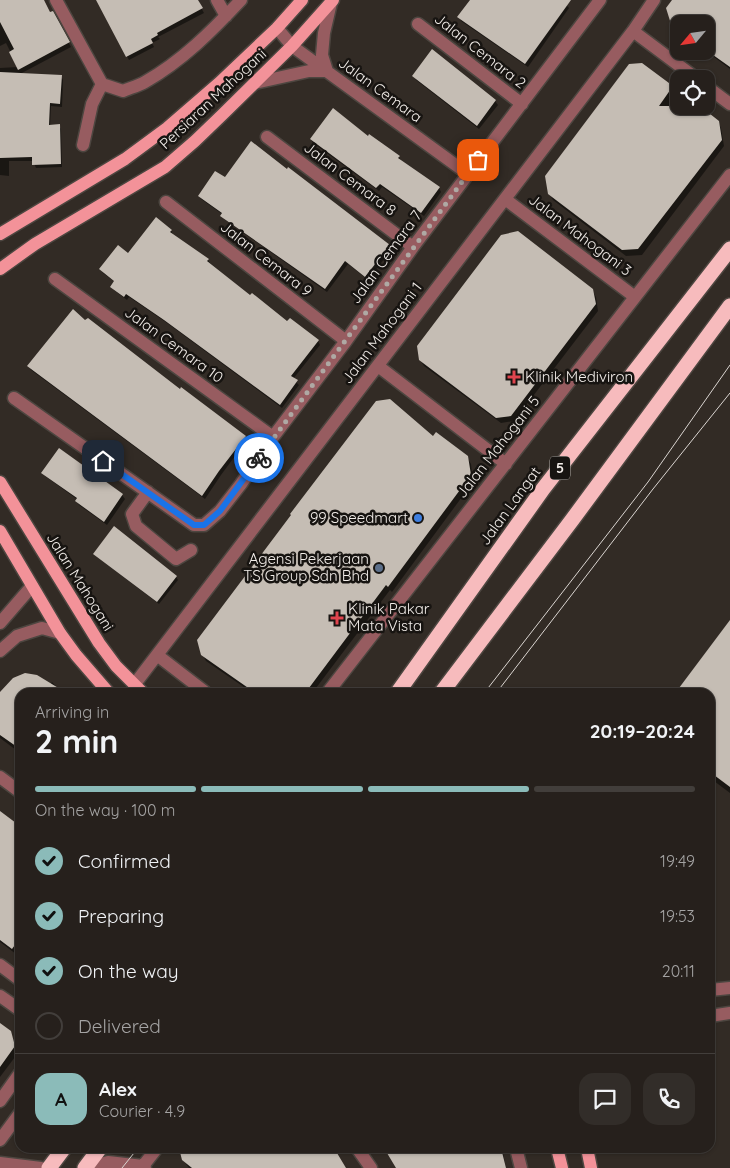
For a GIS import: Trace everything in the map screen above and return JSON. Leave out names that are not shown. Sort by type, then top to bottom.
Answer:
[{"type":"highway","name":"Jalan Langat","points":[[401,688],[543,489],[730,249]]},
{"type":"highway","points":[[445,688],[730,306]]},
{"type":"highway","points":[[48,1168],[60,1153]]},
{"type":"highway","points":[[86,1168],[96,1153]]},
{"type":"main road","name":"Persiaran Mahogani","points":[[0,234],[125,159],[160,133],[219,83],[277,28],[302,0]]},
{"type":"main road","name":"Persiaran Mahogani","points":[[0,269],[35,244],[165,167],[196,141],[255,83],[292,46],[332,1]]},
{"type":"main road","name":"Jalan Mahogani","points":[[0,482],[99,643],[116,666],[137,688]]},
{"type":"main road","points":[[0,531],[60,633],[105,688]]},
{"type":"main road","points":[[558,1153],[562,1168]]},
{"type":"main road","points":[[587,1153],[591,1168]]},
{"type":"street","points":[[56,0],[102,84],[123,91],[143,83],[180,59],[241,0]]},
{"type":"street","points":[[217,0],[226,16]]},
{"type":"street","name":"Jalan Mahogani 1","points":[[139,688],[157,656],[633,31],[654,0]]},
{"type":"street","points":[[255,83],[309,71],[327,71],[322,55],[324,32],[332,1]]},
{"type":"street","name":"Jalan Cemara 7","points":[[148,492],[194,525],[204,525],[220,511],[273,437],[346,342],[413,247],[522,104],[595,2]]},
{"type":"street","name":"Jalan Cemara 2","points":[[418,24],[522,104]]},
{"type":"street","name":"Jalan Cemara","points":[[277,28],[292,46],[468,174]]},
{"type":"street","points":[[633,31],[685,70]]},
{"type":"street","points":[[84,144],[92,104],[102,84]]},
{"type":"street","points":[[715,93],[730,104]]},
{"type":"street","name":"Jalan Cemara 8","points":[[267,137],[413,247]]},
{"type":"street","name":"Jalan Mahogani 5","points":[[331,688],[730,175]]},
{"type":"street","name":"Jalan Mahogani 3","points":[[505,199],[635,297]]},
{"type":"street","name":"Jalan Cemara 9","points":[[166,202],[346,342]]},
{"type":"street","name":"Jalan Cemara 10","points":[[56,279],[273,437]]},
{"type":"street","points":[[378,366],[506,464]]},
{"type":"street","points":[[14,398],[148,492],[132,514],[136,526],[176,559],[190,550]]},
{"type":"street","points":[[0,623],[32,586]]},
{"type":"street","points":[[0,651],[17,636],[42,628],[60,633]]},
{"type":"street","points":[[157,656],[200,688]]},
{"type":"street","points":[[0,777],[15,788]]},
{"type":"street","points":[[0,965],[15,976]]},
{"type":"street","points":[[715,990],[730,988]]},
{"type":"street","points":[[0,996],[15,1006]]},
{"type":"street","points":[[715,1015],[730,1013]]},
{"type":"street","points":[[0,1101],[15,1080]]},
{"type":"street","points":[[0,1140],[15,1120]]},
{"type":"street","points":[[86,1168],[108,1162],[144,1167],[154,1153]]},
{"type":"street","points":[[360,1153],[371,1168]]},
{"type":"street","points":[[517,1153],[521,1168]]},
{"type":"street","points":[[0,1163],[41,1168]]},
{"type":"building","points":[[0,0],[44,0],[50,12],[53,11],[70,42],[18,70],[9,52],[14,49],[0,22]]},
{"type":"building","points":[[96,0],[198,0],[203,8],[157,33],[158,35],[151,39],[153,43],[126,57]]},
{"type":"building","points":[[470,0],[571,0],[525,64],[457,17]]},
{"type":"building","points":[[672,0],[730,0],[730,67],[715,56],[715,15],[670,15],[670,21],[666,8]]},
{"type":"building","points":[[432,49],[496,100],[477,126],[412,76]]},
{"type":"building","points":[[642,63],[670,84],[670,90],[659,106],[670,106],[670,115],[711,115],[719,121],[722,140],[638,249],[622,250],[548,194],[545,176],[629,64]]},
{"type":"building","points":[[0,72],[62,75],[60,104],[50,103],[49,125],[60,124],[61,164],[32,165],[32,157],[0,158]]},
{"type":"building","points":[[333,108],[368,136],[369,134],[400,156],[398,158],[440,187],[421,213],[380,184],[376,188],[310,139]]},
{"type":"building","points":[[251,141],[390,245],[365,277],[345,261],[325,289],[220,216],[222,213],[198,196],[215,171],[225,177]]},
{"type":"building","points":[[156,217],[172,230],[170,232],[209,259],[207,261],[250,295],[252,293],[287,321],[290,318],[319,340],[291,376],[298,380],[280,405],[164,320],[126,294],[124,297],[110,287],[114,281],[99,269],[118,245],[128,253]]},
{"type":"building","points":[[518,231],[593,289],[596,304],[511,416],[496,418],[419,360],[417,346],[501,235]]},
{"type":"building","points":[[73,309],[85,320],[88,318],[180,389],[181,387],[246,436],[202,496],[27,366]]},
{"type":"building","points":[[390,399],[433,436],[436,432],[468,456],[471,475],[388,587],[386,585],[309,688],[248,688],[201,655],[197,640],[376,401]]},
{"type":"building","points":[[59,448],[123,494],[104,522],[75,501],[77,498],[41,473]]},
{"type":"building","points":[[114,526],[177,576],[157,602],[93,554]]},
{"type":"building","points":[[730,620],[730,787],[715,776],[715,688],[679,688]]},
{"type":"building","points":[[25,673],[37,675],[58,688],[15,688],[15,746],[0,735],[0,692],[13,678]]},
{"type":"building","points":[[0,811],[15,822],[15,945],[12,949],[0,940]]},
{"type":"building","points":[[0,1023],[11,1031],[15,1046],[0,1067]]},
{"type":"building","points":[[180,1153],[337,1153],[346,1168],[192,1168],[182,1160]]},
{"type":"building","points":[[387,1153],[502,1153],[506,1168],[396,1168]]},
{"type":"tram line","points":[[488,688],[648,482],[730,365]]},
{"type":"tram line","points":[[500,688],[653,489],[730,393]]},
{"type":"tram line","points":[[122,1168],[134,1153]]},
{"type":"way so far","points":[[259,458],[478,160]]},
{"type":"place","name":"Klinik Mediviron","points":[[514,377]]},
{"type":"place","name":"99 Speedmart","points":[[418,518]]},
{"type":"place","name":"Agensi Pekerjaan TS Group Sdn Bhd","points":[[379,568]]},
{"type":"place","name":"Klinik Pakar Mata Vista","points":[[337,618]]},
{"type":"route","points":[[103,461],[194,525],[204,525],[220,511],[259,458]]}]
